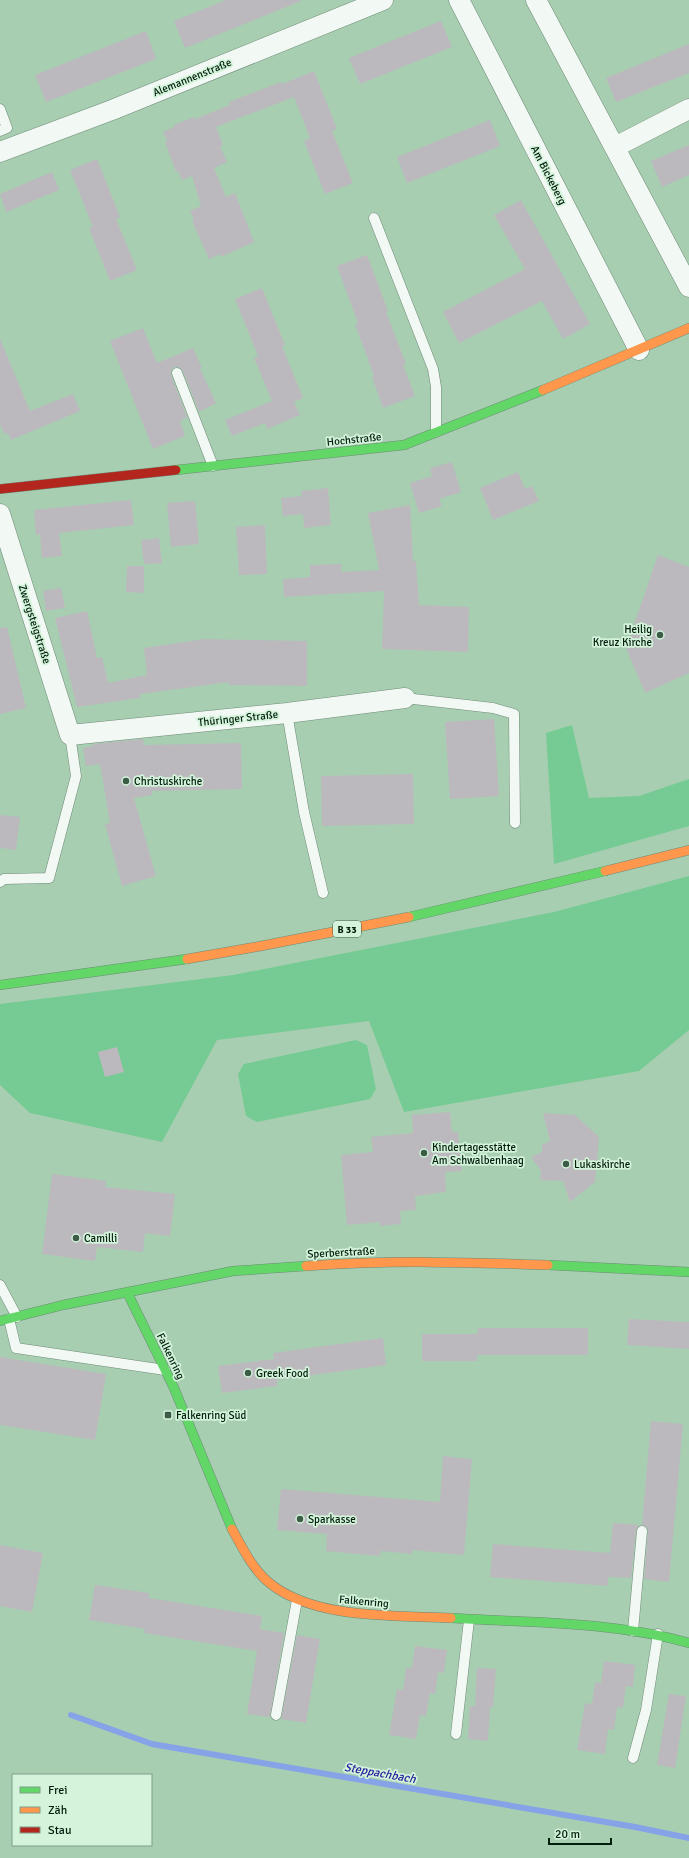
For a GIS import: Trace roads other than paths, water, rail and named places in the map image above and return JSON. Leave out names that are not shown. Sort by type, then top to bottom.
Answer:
[{"type":"street","name":"Alemannenstraße","points":[[0,152],[112,110],[383,0]]},
{"type":"street","name":"Am Bickeberg","points":[[459,0],[639,350]]},
{"type":"street","points":[[536,0],[689,287]]},
{"type":"street","points":[[615,147],[689,109]]},
{"type":"street","name":"Hochstraße","points":[[0,489],[404,446],[689,328]]},
{"type":"street","name":"Zwergsteigstraße","points":[[0,514],[70,735]]},
{"type":"street","name":"Thüringer Straße","points":[[70,735],[287,713],[404,698]]},
{"type":"street","name":"B 33","points":[[0,985],[159,962],[373,924],[499,897],[689,850]]},
{"type":"street","name":"Sperberstraße","points":[[9,1319],[63,1305],[233,1272],[348,1263],[477,1262],[689,1272]]},
{"type":"street","name":"Falkenring","points":[[127,1292],[165,1370],[228,1522],[248,1558],[266,1580],[297,1600],[340,1612],[577,1626],[658,1634],[689,1643]]},
{"type":"lane","points":[[0,109],[7,128],[0,131]]},
{"type":"lane","points":[[374,218],[433,369],[436,387],[436,432]]},
{"type":"lane","points":[[177,372],[213,466]]},
{"type":"lane","points":[[404,698],[493,708],[514,714],[515,823]]},
{"type":"lane","points":[[287,713],[304,812],[323,894]]},
{"type":"lane","points":[[0,882],[4,879],[49,878],[76,776],[70,735]]},
{"type":"lane","points":[[0,1285],[16,1348],[165,1370]]},
{"type":"lane","points":[[633,1631],[642,1531]]},
{"type":"lane","points":[[276,1715],[297,1600]]},
{"type":"lane","points":[[456,1734],[469,1620]]},
{"type":"lane","points":[[633,1758],[646,1710],[658,1634]]},
{"type":"waterway","name":"Steppachbach","points":[[71,1715],[152,1744],[635,1827],[689,1838]]},
{"type":"place","name":"Heilig Kreuz Kirche","points":[[660,635]]},
{"type":"place","name":"Christuskirche","points":[[126,781]]},
{"type":"place","name":"Kindertagesstätte Am Schwalbenhaag","points":[[424,1153]]},
{"type":"place","name":"Lukaskirche","points":[[566,1164]]},
{"type":"place","name":"Camilli","points":[[76,1238]]},
{"type":"place","name":"Greek Food","points":[[248,1373]]},
{"type":"place","name":"Falkenring Süd","points":[[168,1415]]},
{"type":"place","name":"Sparkasse","points":[[300,1519]]}]
